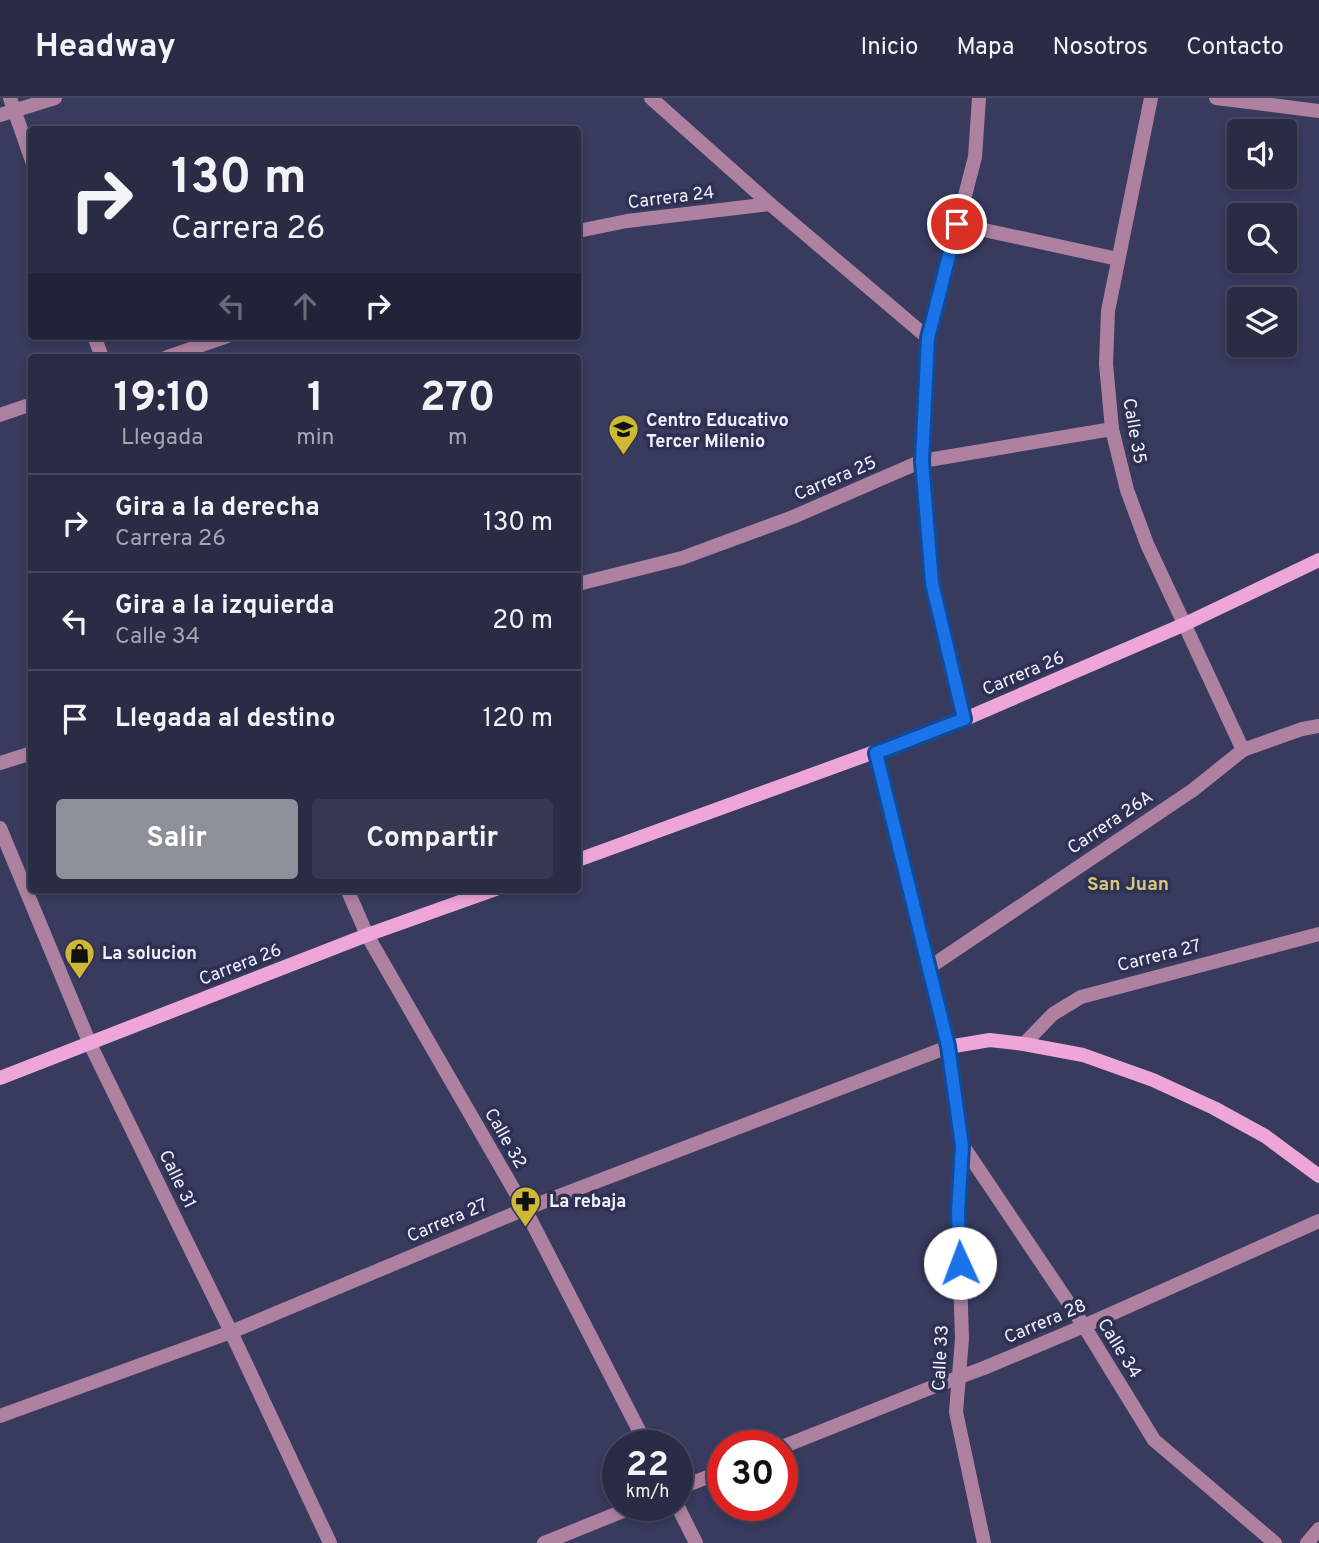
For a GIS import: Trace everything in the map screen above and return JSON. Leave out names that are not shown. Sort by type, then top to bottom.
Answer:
[{"type":"main road","name":"Carrera 26","points":[[581,859],[964,719],[1185,624],[1319,560]]},
{"type":"main road","name":"Calle 33","points":[[876,753],[948,1046]]},
{"type":"main road","name":"Carrera 26","points":[[0,1078],[367,935],[485,893]]},
{"type":"main road","points":[[948,1046],[990,1040],[1083,1055],[1214,1108],[1265,1136],[1319,1176]]},
{"type":"street","points":[[28,152],[8,108],[55,98]]},
{"type":"street","points":[[651,98],[770,204],[928,338]]},
{"type":"street","points":[[964,719],[932,583],[922,461],[928,338],[975,157],[979,98]]},
{"type":"street","name":"Calle 35","points":[[1151,98],[1108,311],[1106,364],[1112,429],[1127,490],[1147,544],[1243,750]]},
{"type":"street","points":[[1216,98],[1319,111]]},
{"type":"street","name":"Carrera 24","points":[[581,230],[627,220],[770,204]]},
{"type":"street","points":[[957,224],[1118,259]]},
{"type":"street","points":[[176,354],[216,340]]},
{"type":"street","points":[[0,415],[28,405]]},
{"type":"street","name":"Carrera 25","points":[[581,583],[682,558],[793,517],[922,461],[1112,429]]},
{"type":"street","name":"Carrera 26A","points":[[930,967],[1193,790],[1243,750],[1302,729],[1319,726]]},
{"type":"street","points":[[0,763],[28,754]]},
{"type":"street","name":"Calle 31","points":[[0,828],[90,1044],[231,1332],[330,1543]]},
{"type":"street","name":"Calle 32","points":[[349,893],[367,935],[525,1209],[639,1430]]},
{"type":"street","name":"Carrera 27","points":[[1024,1044],[1053,1014],[1081,997],[1319,934]]},
{"type":"street","name":"Carrera 27","points":[[0,1416],[231,1332],[525,1209],[948,1046]]},
{"type":"street","name":"Calle 33","points":[[948,1046],[962,1146],[958,1212],[962,1339],[956,1412],[984,1543]]},
{"type":"street","name":"Calle 34","points":[[962,1146],[1084,1326],[1154,1440],[1275,1543]]},
{"type":"street","name":"Carrera 28","points":[[798,1441],[984,1368],[1319,1222]]},
{"type":"street","points":[[544,1543],[602,1520]]},
{"type":"street","points":[[685,1521],[695,1543]]},
{"type":"street","points":[[1307,1543],[1319,1528]]},
{"type":"place","name":"Centro Educativo Tercer Milenio","points":[[623,457]]},
{"type":"place","name":"La solucion","points":[[79,980]]},
{"type":"place","name":"La rebaja","points":[[526,1228]]},
{"type":"district","name":"San Juan","points":[[1128,883]]},
{"type":"route","points":[[957,224],[928,338],[922,461],[932,583],[964,719],[876,753],[948,1046],[962,1146],[958,1212],[960,1263]]}]
